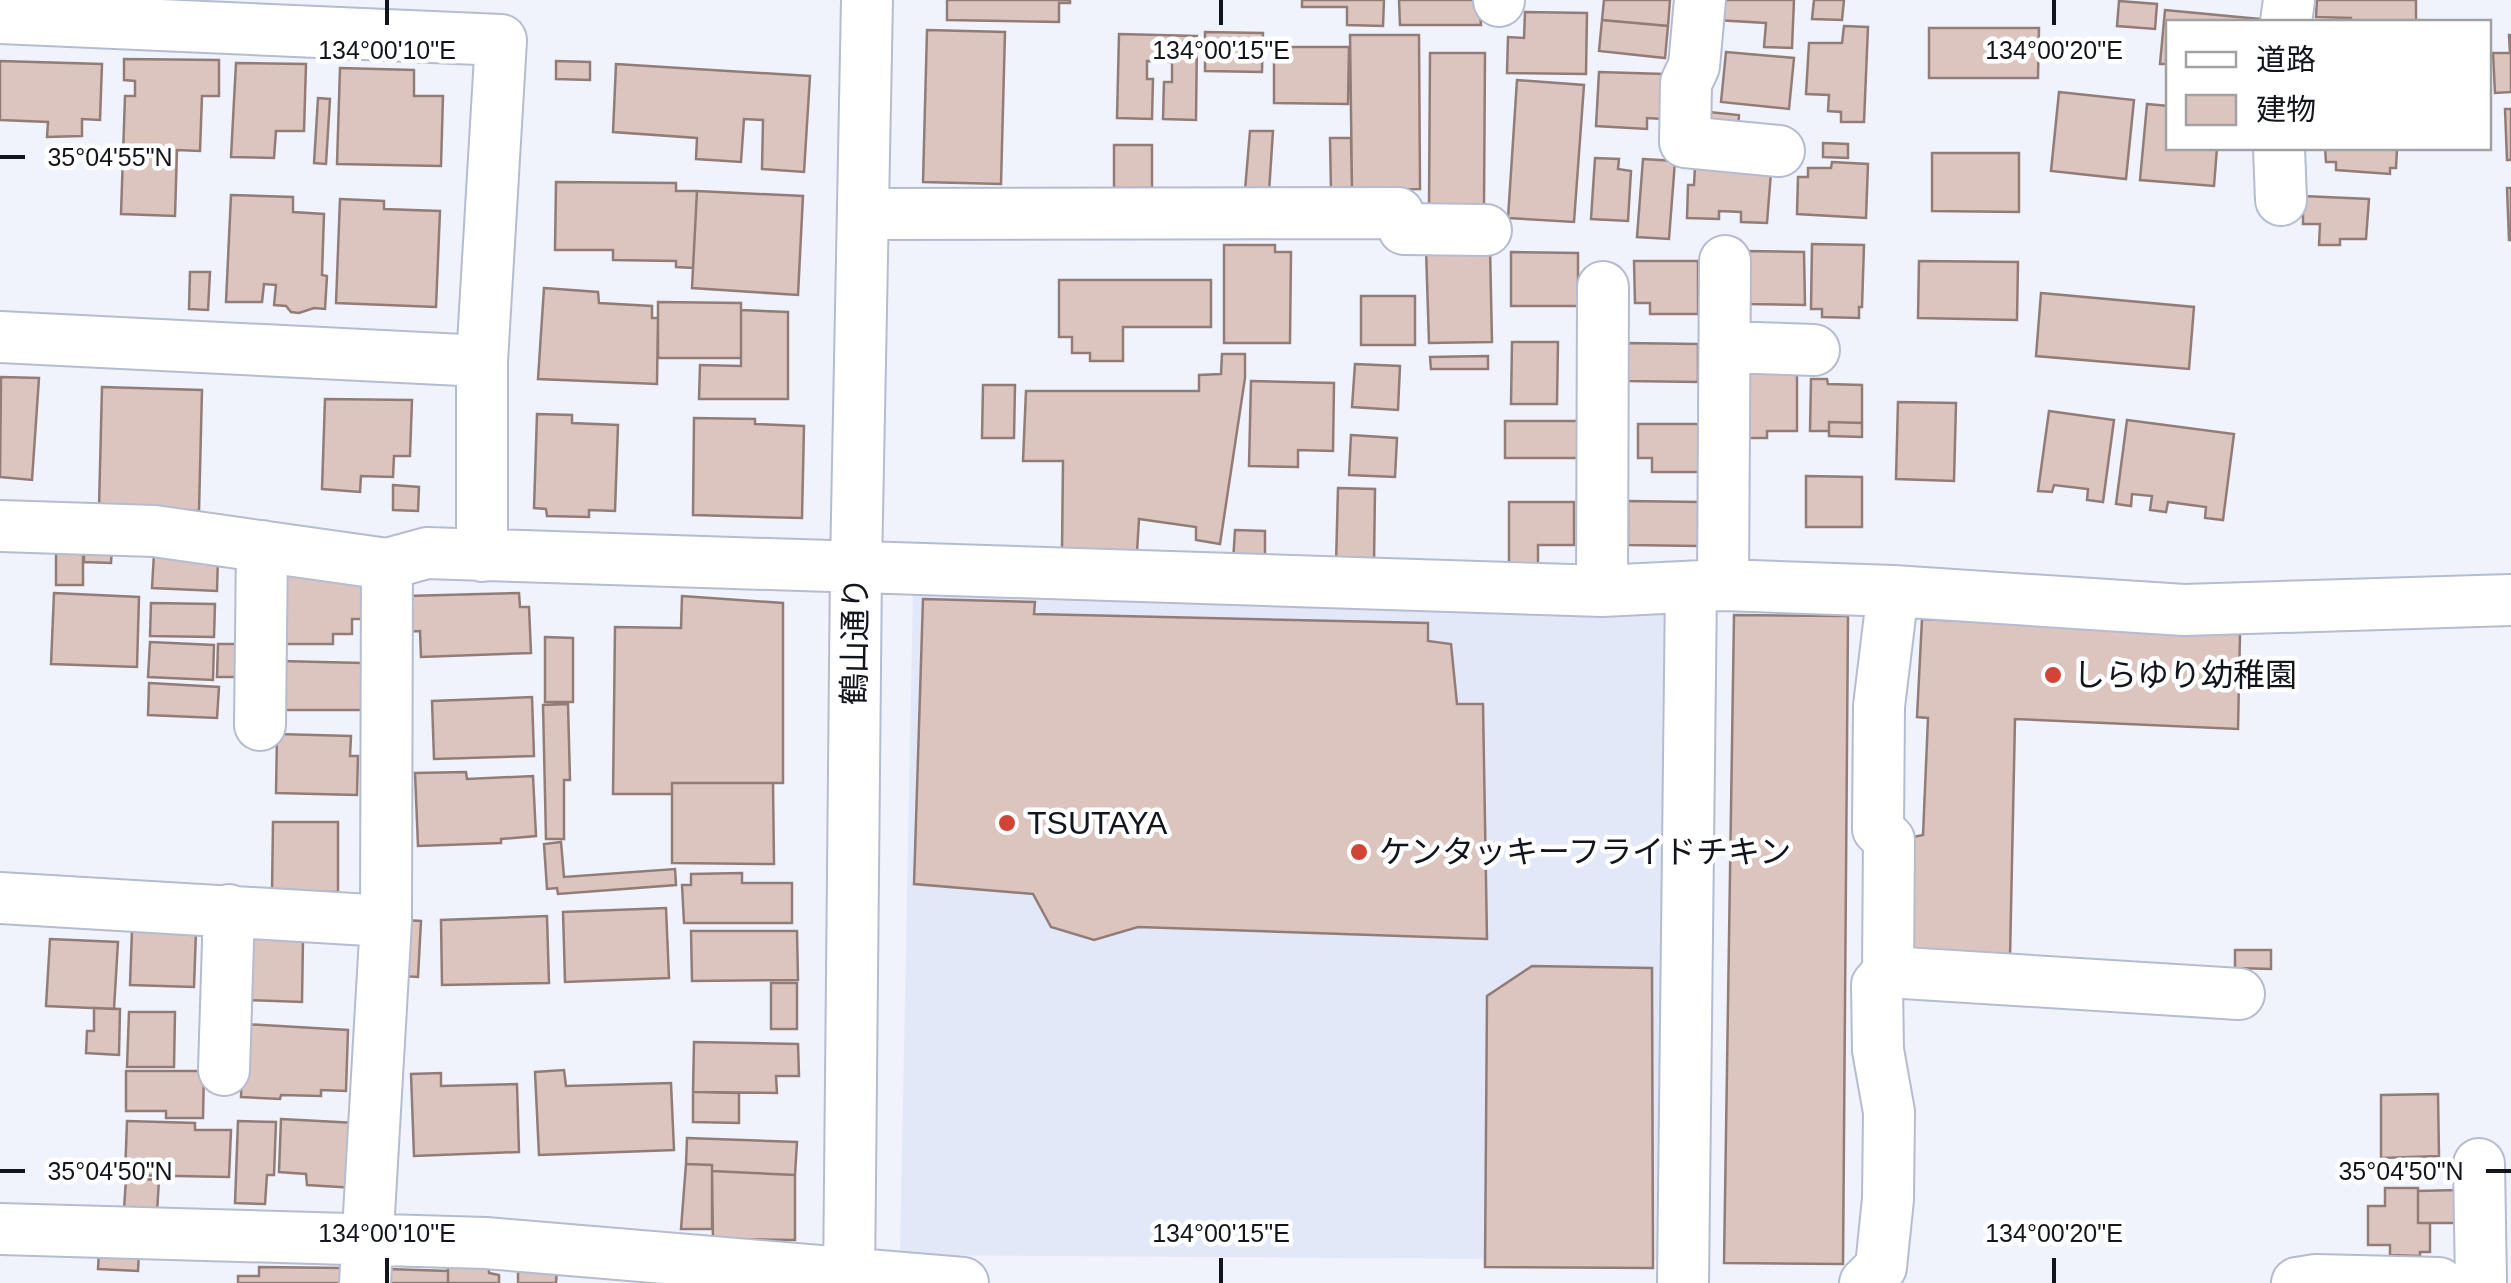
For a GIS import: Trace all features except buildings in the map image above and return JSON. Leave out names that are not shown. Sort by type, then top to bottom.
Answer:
[{"type":"street","name":"鶴山通り","points":[[849,1278],[856,567],[867,0]]},
{"type":"street","points":[[1700,0],[1694,66],[1686,83],[1685,142],[1780,151]]},
{"type":"street","points":[[0,18],[501,40],[482,361],[482,556]]},
{"type":"street","points":[[2279,150],[2281,200]]},
{"type":"street","points":[[862,214],[1398,213],[1404,228],[1486,230]]},
{"type":"street","points":[[1684,1283],[1707,586],[1725,347],[1725,261]]},
{"type":"street","points":[[1602,591],[1603,287]]},
{"type":"street","points":[[0,338],[482,361]]},
{"type":"street","points":[[1725,347],[1814,350]]},
{"type":"street","points":[[0,526],[154,532],[387,564],[428,553],[1602,591],[1707,586],[1894,590],[2184,610],[2511,600]]},
{"type":"street","points":[[260,725],[262,546]]},
{"type":"street","points":[[366,1261],[386,920],[387,564]]},
{"type":"street","points":[[1864,1283],[1882,1266],[1888,1199],[1888,1112],[1878,1050],[1877,986],[1888,972],[1888,840],[1878,828],[1879,706],[1894,590]]},
{"type":"street","points":[[0,898],[386,920]]},
{"type":"street","points":[[224,1070],[230,910]]},
{"type":"street","points":[[1888,972],[2239,994]]},
{"type":"street","points":[[2466,1283],[2484,1282],[2479,1164]]},
{"type":"street","points":[[0,1229],[366,1261],[486,1243],[849,1278],[963,1283]]},
{"type":"street","points":[[2297,1283],[2439,1283]]},
{"type":"shaded area","points":[[913,588],[1667,610],[1662,1260],[900,1255]]},
{"type":"place","name":"しらゆり幼稚園","points":[[2053,675]]},
{"type":"place","name":"TSUTAYA","points":[[1007,823]]},
{"type":"place","name":"ケンタッキーフライドチキン","points":[[1359,852]]}]
